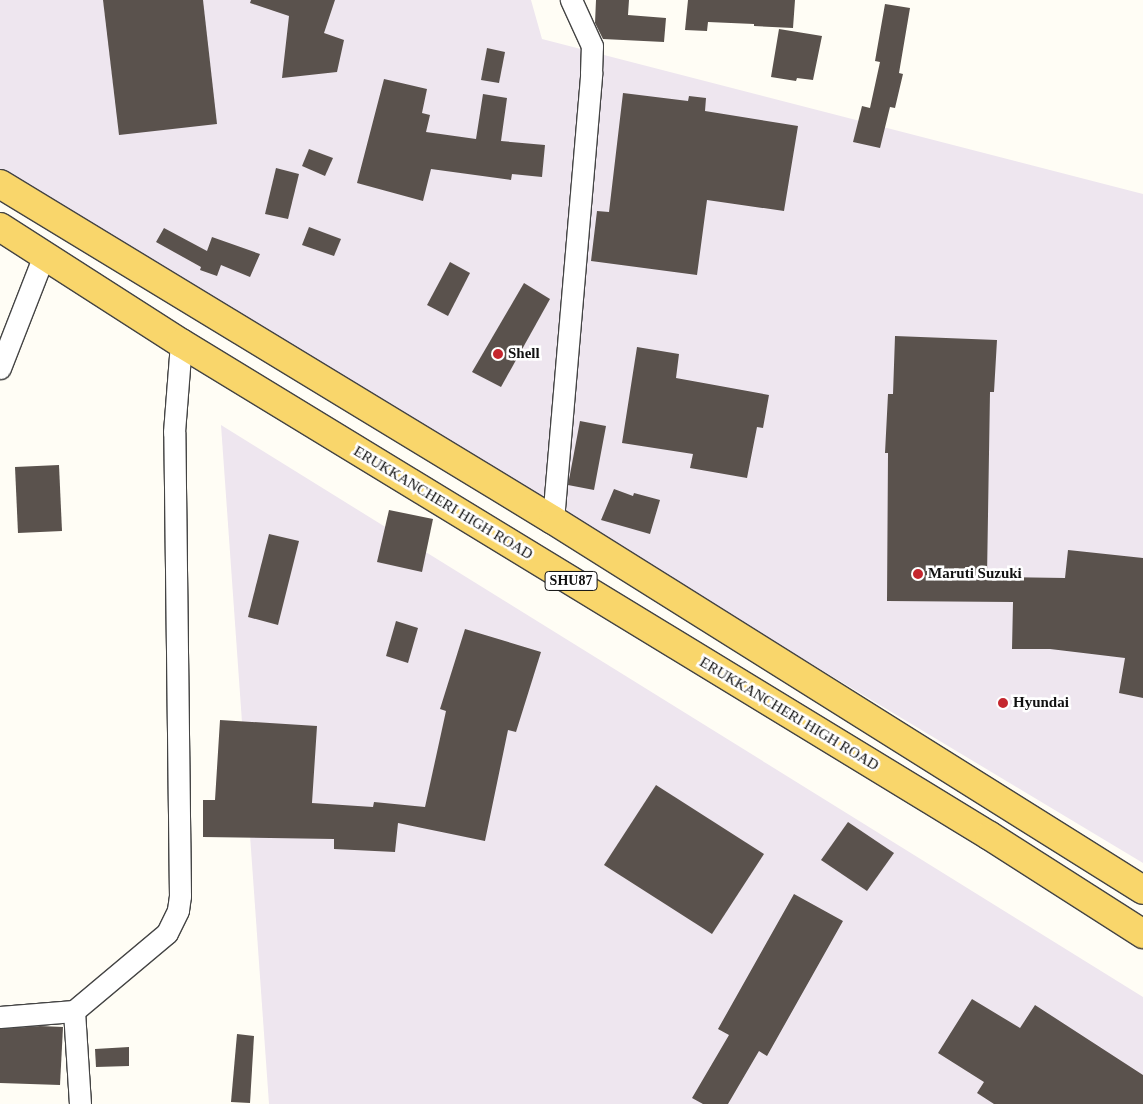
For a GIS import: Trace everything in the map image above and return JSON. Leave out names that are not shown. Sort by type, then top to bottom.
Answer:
[{"type":"main road","name":"SHU87","points":[[0,184],[553,520],[1143,890]]},
{"type":"main road","name":"ERUKKANCHERI HIGH ROAD","points":[[0,227],[181,343],[982,831],[1143,934]]},
{"type":"street","points":[[553,520],[592,46],[571,0]]},
{"type":"street","points":[[0,368],[4,343],[44,255]]},
{"type":"street","points":[[0,1017],[74,1012],[167,932],[178,910],[180,896],[174,432],[181,343]]},
{"type":"street","points":[[74,1012],[80,1104]]},
{"type":"shaded area","points":[[0,0],[531,0],[542,39],[1143,194],[1143,863],[0,177]]},
{"type":"shaded area","points":[[221,425],[1143,997],[1143,1104],[269,1104]]},
{"type":"building","points":[[103,0],[203,0],[217,124],[119,135]]},
{"type":"building","points":[[251,0],[335,0],[324,33],[344,40],[337,72],[282,78],[289,16],[250,3]]},
{"type":"building","points":[[596,0],[629,0],[628,15],[666,18],[664,42],[603,39],[595,23]]},
{"type":"building","points":[[688,0],[795,0],[793,28],[708,22],[707,31],[685,30]]},
{"type":"building","points":[[885,4],[910,8],[899,73],[903,74],[895,108],[890,107],[880,148],[853,142],[862,106],[870,108],[880,62],[875,61]]},
{"type":"building","points":[[779,29],[822,36],[813,80],[797,78],[796,81],[771,77]]},
{"type":"building","points":[[487,48],[505,52],[499,83],[481,80]]},
{"type":"building","points":[[384,79],[427,89],[422,113],[430,115],[426,132],[476,139],[483,94],[507,98],[501,141],[545,145],[542,177],[512,174],[511,180],[431,169],[423,201],[357,183]]},
{"type":"building","points":[[623,93],[688,101],[689,96],[706,98],[705,111],[798,126],[784,211],[707,200],[697,275],[591,261],[597,211],[609,212]]},
{"type":"building","points":[[309,149],[333,158],[325,176],[302,166]]},
{"type":"building","points":[[276,168],[299,174],[288,219],[265,214]]},
{"type":"building","points":[[309,227],[341,239],[334,256],[302,245]]},
{"type":"building","points":[[164,228],[207,251],[212,237],[260,254],[250,277],[221,265],[217,276],[200,270],[201,267],[156,242]]},
{"type":"building","points":[[450,262],[470,273],[448,316],[427,305]]},
{"type":"building","points":[[524,283],[550,299],[501,387],[472,372]]},
{"type":"building","points":[[895,336],[997,340],[994,392],[990,392],[987,577],[1065,578],[1068,550],[1143,558],[1143,698],[1119,693],[1125,658],[1050,649],[1012,649],[1013,602],[887,601],[888,453],[885,453],[888,394],[893,394]]},
{"type":"building","points":[[637,347],[679,354],[676,378],[769,395],[763,428],[757,427],[747,478],[690,468],[693,454],[622,443]]},
{"type":"building","points":[[580,421],[606,426],[594,490],[568,485]]},
{"type":"building","points":[[59,465],[62,531],[18,533],[15,467]]},
{"type":"building","points":[[614,489],[633,496],[634,493],[660,500],[650,534],[601,520]]},
{"type":"building","points":[[389,510],[433,519],[422,572],[377,562]]},
{"type":"building","points":[[269,534],[299,541],[278,625],[248,617]]},
{"type":"building","points":[[396,621],[418,628],[408,663],[386,656]]},
{"type":"building","points":[[465,629],[541,652],[516,732],[508,730],[485,841],[398,823],[395,852],[334,849],[334,839],[203,837],[203,800],[215,800],[220,720],[317,726],[312,803],[373,807],[374,802],[425,807],[446,711],[440,709]]},
{"type":"building","points":[[656,785],[764,854],[712,934],[604,865]]},
{"type":"building","points":[[848,822],[894,853],[867,891],[821,860]]},
{"type":"building","points":[[794,894],[843,921],[767,1056],[759,1051],[728,1104],[703,1104],[692,1098],[729,1035],[718,1029]]},
{"type":"building","points":[[972,999],[1020,1028],[1035,1005],[1143,1075],[1143,1104],[994,1104],[977,1093],[984,1082],[938,1053]]},
{"type":"building","points":[[40,1026],[63,1027],[60,1085],[0,1083],[0,1029]]},
{"type":"building","points":[[237,1034],[254,1036],[250,1103],[231,1102]]},
{"type":"building","points":[[129,1047],[129,1066],[96,1067],[95,1049]]},
{"type":"place","name":"Shell","points":[[498,354]]},
{"type":"place","name":"Maruti Suzuki","points":[[918,574]]},
{"type":"place","name":"Hyundai","points":[[1003,703]]}]
